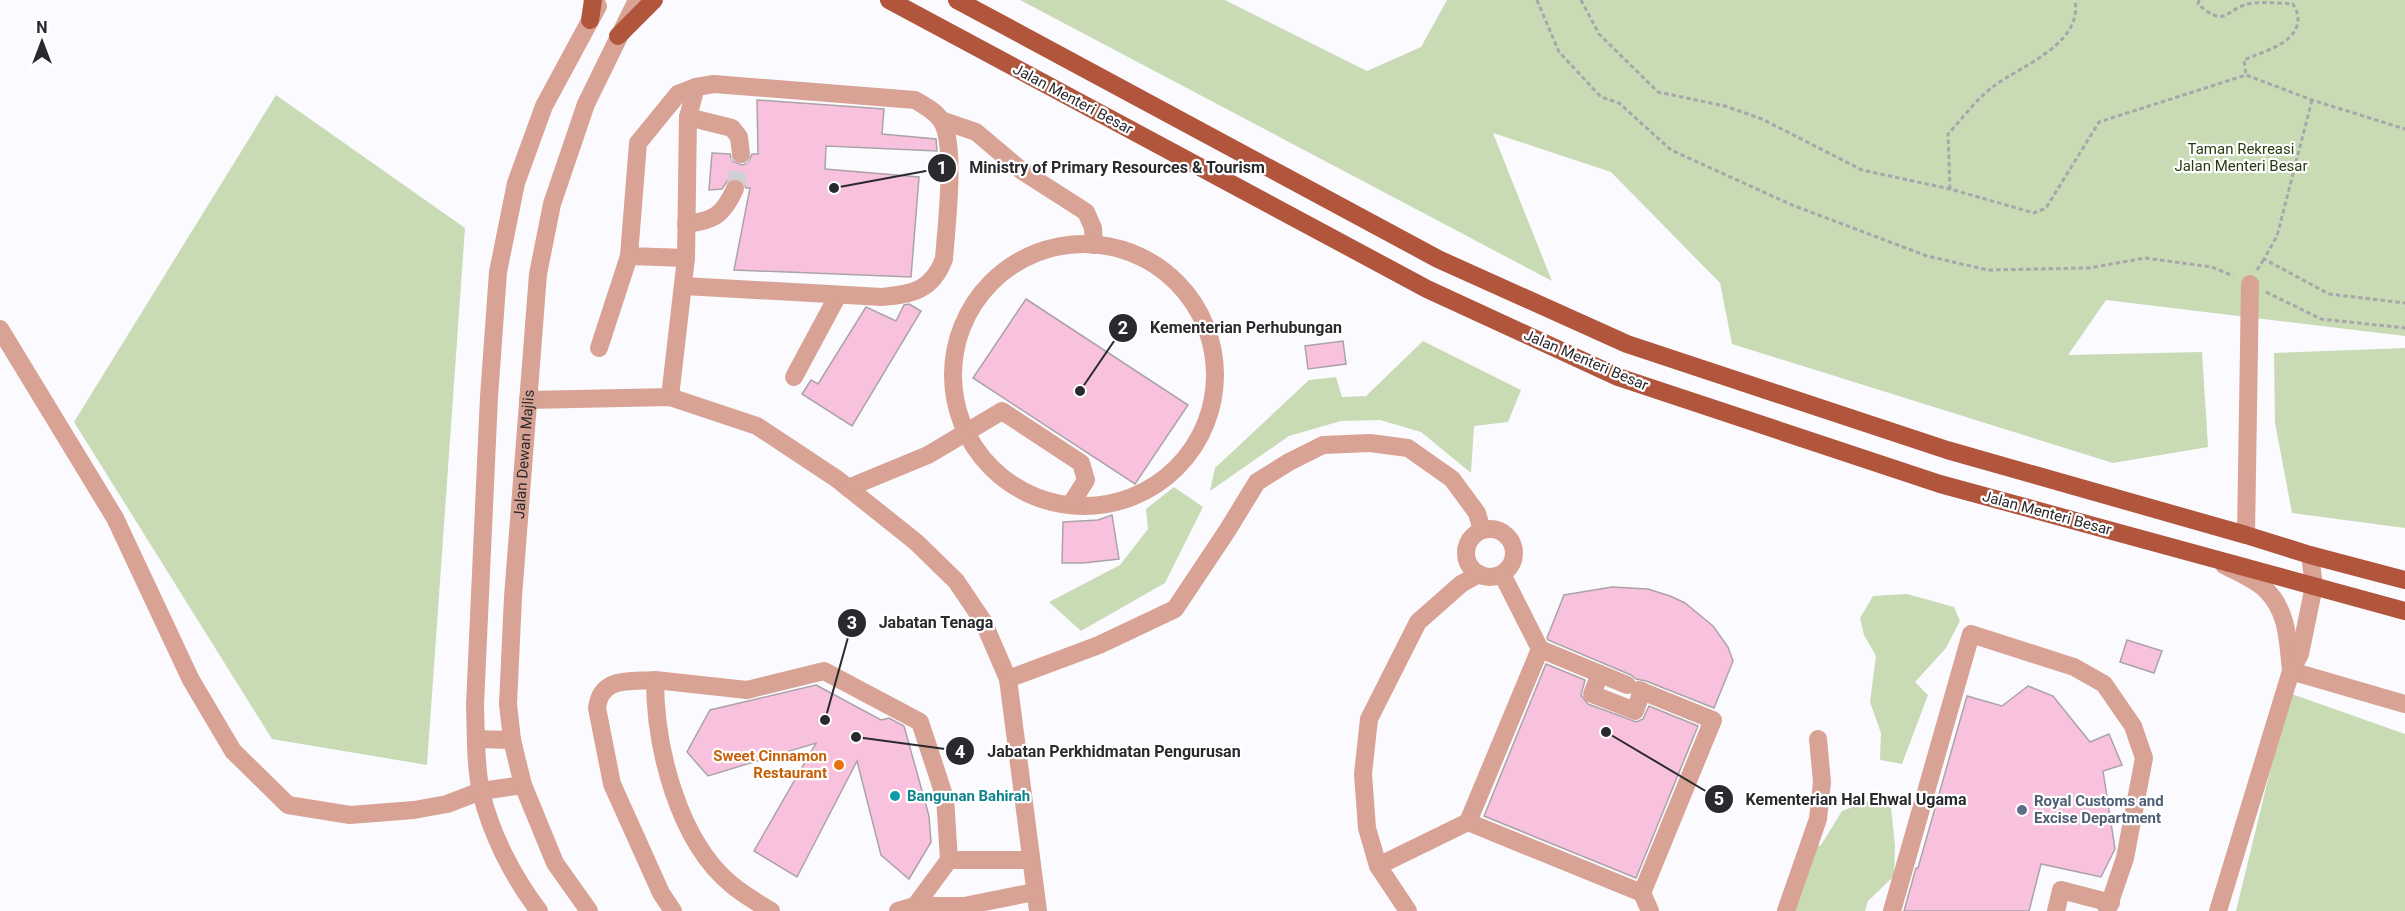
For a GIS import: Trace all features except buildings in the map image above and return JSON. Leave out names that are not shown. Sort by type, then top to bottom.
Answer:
[{"type":"main road","points":[[590,20],[593,0]]},
{"type":"main road","points":[[618,36],[654,0]]},
{"type":"main road","name":"Jalan Menteri Besar","points":[[889,0],[1427,289],[1618,376],[1940,484],[2405,611]]},
{"type":"main road","name":"Jalan Menteri Besar","points":[[957,0],[1438,259],[1627,344],[1947,450],[2310,555],[2405,580]]},
{"type":"street","points":[[539,911],[522,888],[496,836],[481,791],[475,705],[488,409],[498,272],[516,183],[544,106],[601,0]]},
{"type":"street","name":"Jalan Dewan Majlis","points":[[589,911],[555,863],[523,785],[512,740],[508,704],[513,597],[538,274],[552,204],[585,104],[637,0]]},
{"type":"street","points":[[599,348],[629,256],[639,143],[678,94],[696,87],[714,84],[915,100],[941,120],[948,135],[950,159],[945,259],[939,273],[913,294],[882,297],[684,286]]},
{"type":"street","points":[[670,397],[686,258],[687,117],[696,87]]},
{"type":"street","points":[[687,117],[732,128],[739,137],[741,154]]},
{"type":"street","points":[[941,120],[976,132],[1022,171],[1086,212],[1093,228],[1094,245]]},
{"type":"street","points":[[686,224],[709,222],[729,202],[735,189]]},
{"type":"street","points":[[1068,245],[1104,245],[1139,256],[1169,275],[1193,301],[1209,333],[1215,368],[1212,404],[1200,438],[1178,466],[1150,488],[1117,502],[1081,506],[1046,500],[1013,486],[985,462],[965,433],[954,399],[952,363],[960,328],[978,297],[1003,272],[1034,253],[1068,245]]},
{"type":"street","points":[[629,256],[686,258]]},
{"type":"street","points":[[2246,535],[2250,284]]},
{"type":"street","points":[[794,377],[838,295]]},
{"type":"street","points":[[0,329],[115,518],[191,680],[233,751],[288,805],[350,815],[414,810],[447,804],[481,791],[523,785]]},
{"type":"street","points":[[528,400],[670,397],[757,426],[848,488],[916,542],[956,581],[983,621],[1008,679],[1038,911]]},
{"type":"street","points":[[848,488],[928,455],[1002,411],[1081,463],[1086,480],[1071,504]]},
{"type":"street","points":[[1008,679],[1099,645],[1175,609],[1257,482],[1323,445],[1370,443],[1408,448],[1452,479],[1477,513],[1482,530]]},
{"type":"street","points":[[1482,530],[1500,530],[1512,543],[1513,560],[1509,568],[1494,577],[1479,574],[1471,568],[1467,560],[1465,551],[1468,542],[1474,534],[1482,530]]},
{"type":"street","points":[[2218,911],[2291,671],[2300,654],[2314,586],[2310,555]]},
{"type":"street","points":[[2212,558],[2264,588],[2279,606],[2286,628],[2291,671]]},
{"type":"street","points":[[1408,911],[1378,866],[1367,828],[1363,779],[1369,719],[1418,622],[1461,584],[1479,574]]},
{"type":"street","points":[[1502,574],[1540,649],[1713,720],[1642,892]]},
{"type":"street","points":[[1892,911],[1971,634],[2074,667],[2104,684],[2133,726],[2144,758],[2126,858],[2109,907],[2061,890],[2056,911]]},
{"type":"street","points":[[1378,866],[1468,822],[1540,649]]},
{"type":"street","points":[[673,911],[661,893],[612,784],[597,708],[598,696],[604,689],[615,683],[655,680],[747,690],[824,671],[920,722],[945,798],[949,860],[906,909]]},
{"type":"street","points":[[2291,671],[2405,704]]},
{"type":"street","points":[[1600,674],[1592,694],[1635,711],[1636,689]]},
{"type":"street","points":[[655,680],[655,704],[665,767],[685,821],[704,854],[731,885],[771,911]]},
{"type":"street","points":[[476,739],[512,740]]},
{"type":"street","points":[[1786,911],[1818,819],[1822,782],[1818,739]]},
{"type":"street","points":[[1468,822],[1642,892],[1650,911]]},
{"type":"street","points":[[949,860],[1030,860]]},
{"type":"street","points":[[906,909],[965,909],[1034,892]]},
{"type":"path","points":[[1537,0],[1559,52],[1601,97],[1619,103],[1671,150],[1792,205],[1927,256],[1988,270],[2090,268],[2145,258],[2212,267],[2321,319],[2405,328]]},
{"type":"path","points":[[1581,0],[1599,34],[1658,92],[1725,106],[1762,119],[1862,170],[1950,189],[2034,213],[2046,208],[2099,122],[2246,75],[2312,100],[2405,129]]},
{"type":"path","points":[[1950,189],[1948,134],[1992,87],[2036,60],[2069,34],[2076,9],[2075,0]]},
{"type":"path","points":[[2199,0],[2198,4],[2211,16],[2222,16],[2241,6],[2254,3],[2293,4],[2299,17],[2295,30],[2283,43],[2244,60],[2246,75]]},
{"type":"path","points":[[2312,100],[2277,236],[2264,259],[2329,294],[2405,303]]},
{"type":"green space","name":"Taman Rekreasi Jalan Menteri Besar","points":[[1020,0],[1225,0],[1367,71],[1421,47],[1447,0],[2405,0],[2405,336],[2106,300],[2068,355],[2202,352],[2208,447],[2113,463],[1732,344],[1720,283],[1611,172],[1493,133],[1552,281]]},
{"type":"green space","points":[[276,95],[465,228],[427,765],[272,739],[74,422]]},
{"type":"green space","points":[[1423,341],[1521,390],[1508,422],[1474,426],[1471,473],[1421,432],[1380,420],[1341,421],[1289,436],[1210,491],[1215,468],[1309,380],[1336,377],[1342,397],[1366,396]]},
{"type":"green space","points":[[2405,348],[2405,528],[2292,513],[2275,423],[2274,353]]},
{"type":"green space","points":[[1174,487],[1203,507],[1165,583],[1081,631],[1049,602],[1120,565],[1148,529],[1146,509]]},
{"type":"green space","points":[[1907,594],[1954,607],[1960,621],[1946,648],[1915,682],[1928,695],[1902,764],[1880,760],[1881,733],[1870,702],[1876,656],[1864,635],[1860,618],[1873,596]]},
{"type":"green space","points":[[2289,693],[2405,734],[2405,911],[2236,911]]},
{"type":"green space","points":[[1874,799],[1891,808],[1895,845],[1894,876],[1868,901],[1865,911],[1790,911],[1798,853],[1821,845],[1842,811]]},
{"type":"tunnel","points":[[735,189],[741,154]]},
{"type":"place","name":"Ministry of Primary Resources & Tourism","points":[[834,188]]},
{"type":"place","name":"Kementerian Perhubungan","points":[[1080,391]]},
{"type":"place","name":"Jabatan Tenaga","points":[[825,720]]},
{"type":"place","name":"Kementerian Hal Ehwal Ugama","points":[[1606,732]]},
{"type":"place","name":"Jabatan Perkhidmatan Pengurusan","points":[[856,737]]},
{"type":"place","name":"Sweet Cinnamon Restaurant","points":[[839,765]]},
{"type":"place","name":"Bangunan Bahirah","points":[[895,796]]},
{"type":"place","name":"Royal Customs and Excise Department","points":[[2022,810]]}]
